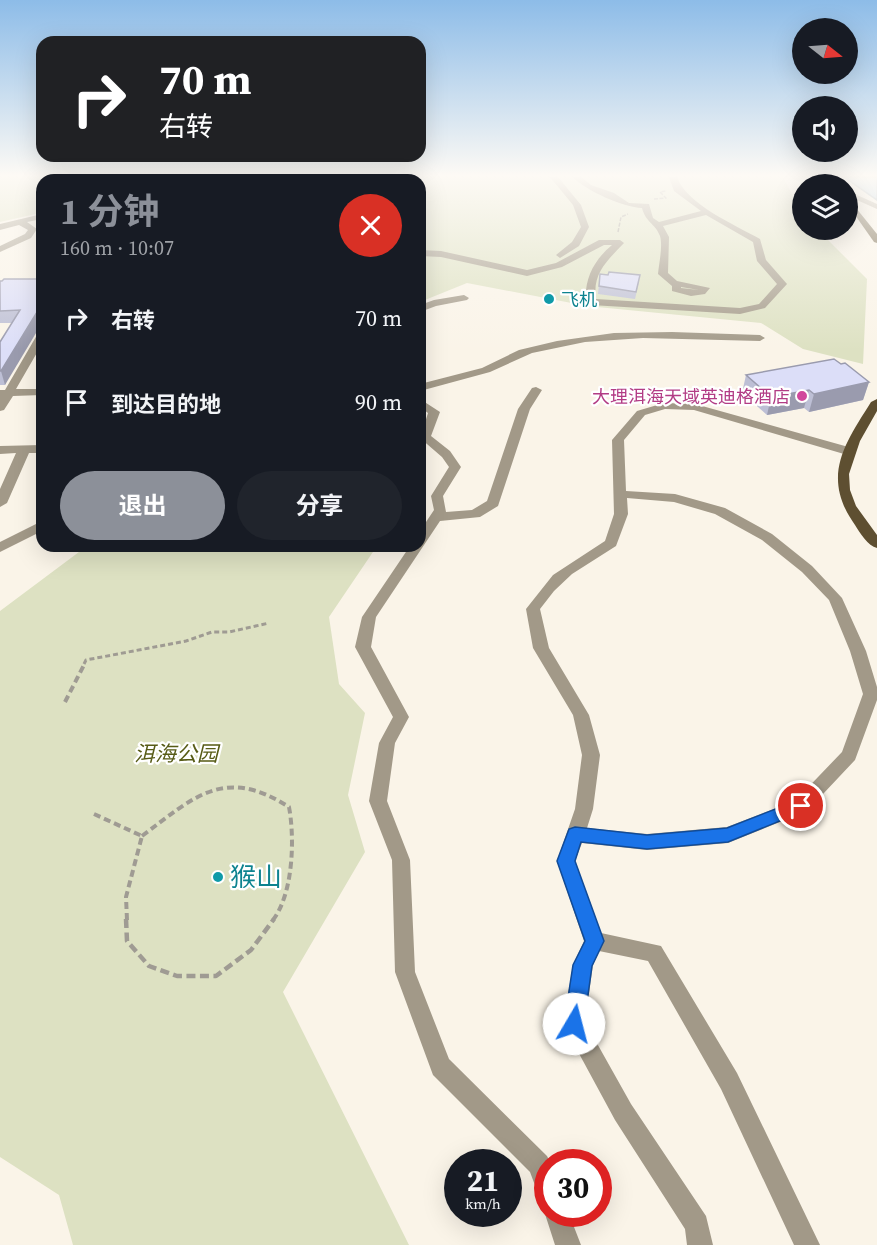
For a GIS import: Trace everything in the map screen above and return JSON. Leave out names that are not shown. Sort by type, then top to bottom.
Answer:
[{"type":"main road","points":[[877,402],[848,452],[841,475],[844,496],[855,517],[877,544]]},
{"type":"street","points":[[0,249],[29,235]]},
{"type":"street","points":[[512,269],[550,261],[576,244],[581,235]]},
{"type":"street","points":[[664,235],[663,274],[678,285],[675,289],[691,294]]},
{"type":"street","points":[[426,253],[441,254],[527,273],[560,265],[602,242],[620,243],[609,251],[594,272],[588,291],[591,302],[740,311],[762,306],[782,284],[762,261],[757,241],[747,235]]},
{"type":"street","points":[[671,307],[672,302],[678,297],[702,292],[705,288],[674,283]]},
{"type":"street","points":[[426,306],[464,298]]},
{"type":"street","points":[[426,386],[444,379],[485,370],[525,351],[581,338],[634,335],[760,338]]},
{"type":"street","points":[[0,408],[4,393],[36,344]]},
{"type":"street","points":[[436,517],[476,514],[493,503],[525,409],[536,390]]},
{"type":"street","points":[[4,393],[36,392]]},
{"type":"street","points":[[700,1245],[697,1226],[623,1112],[574,1024],[582,965],[594,941],[566,861],[584,809],[591,755],[580,715],[541,648],[533,609],[546,588],[574,565],[611,543],[621,514],[618,440],[641,414],[664,405],[695,407],[848,452]]},
{"type":"street","points":[[426,406],[434,412],[426,437],[446,454],[455,467],[437,496],[441,510],[426,532]]},
{"type":"street","points":[[0,450],[36,449]]},
{"type":"street","points":[[0,503],[24,450]]},
{"type":"street","points":[[575,834],[647,842],[728,835],[801,806],[849,755],[871,694],[858,651],[835,598],[799,563],[767,537],[720,511],[675,498],[620,494]]},
{"type":"street","points":[[0,548],[36,528]]},
{"type":"street","points":[[413,552],[369,617],[363,647],[401,717],[387,743],[378,801],[401,860],[405,972],[441,1067],[534,1159]]},
{"type":"street","points":[[594,941],[654,953],[729,1082],[807,1245]]},
{"type":"street","points":[[562,1227],[568,1245]]},
{"type":"path","points":[[65,702],[86,660],[186,641],[212,632],[229,632],[269,623]]},
{"type":"path","points":[[246,786],[272,794],[289,807],[293,829],[290,868],[280,911],[251,950],[216,976],[177,976],[149,966],[127,941],[126,897],[142,836],[214,787],[246,786]]},
{"type":"path","points":[[93,814],[142,836]]},
{"type":"green space","points":[[426,235],[792,235],[792,240],[828,240],[867,279],[863,364],[803,349],[761,323],[587,306],[467,283],[426,300]]},
{"type":"green space","name":"洱海公园","points":[[79,552],[373,552],[329,617],[339,684],[365,713],[348,795],[365,852],[283,992],[409,1245],[73,1245],[59,1195],[0,1157],[0,611]]},
{"type":"building","points":[[609,272],[640,275],[636,292],[599,286],[600,274],[608,275]]},
{"type":"building","points":[[36,279],[36,314],[0,371],[0,342],[20,310],[0,311],[0,281]]},
{"type":"building","points":[[834,359],[841,364],[845,363],[869,382],[814,394],[809,390],[771,397],[746,375]]},
{"type":"place","name":"飞机","points":[[549,299]]},
{"type":"place","name":"大理洱海天域英迪格酒店","points":[[802,396]]},
{"type":"place","name":"猴山","points":[[218,877]]},
{"type":"route","points":[[574,1024],[582,965],[594,941],[566,861],[575,834],[647,842],[728,835],[801,806]]}]
